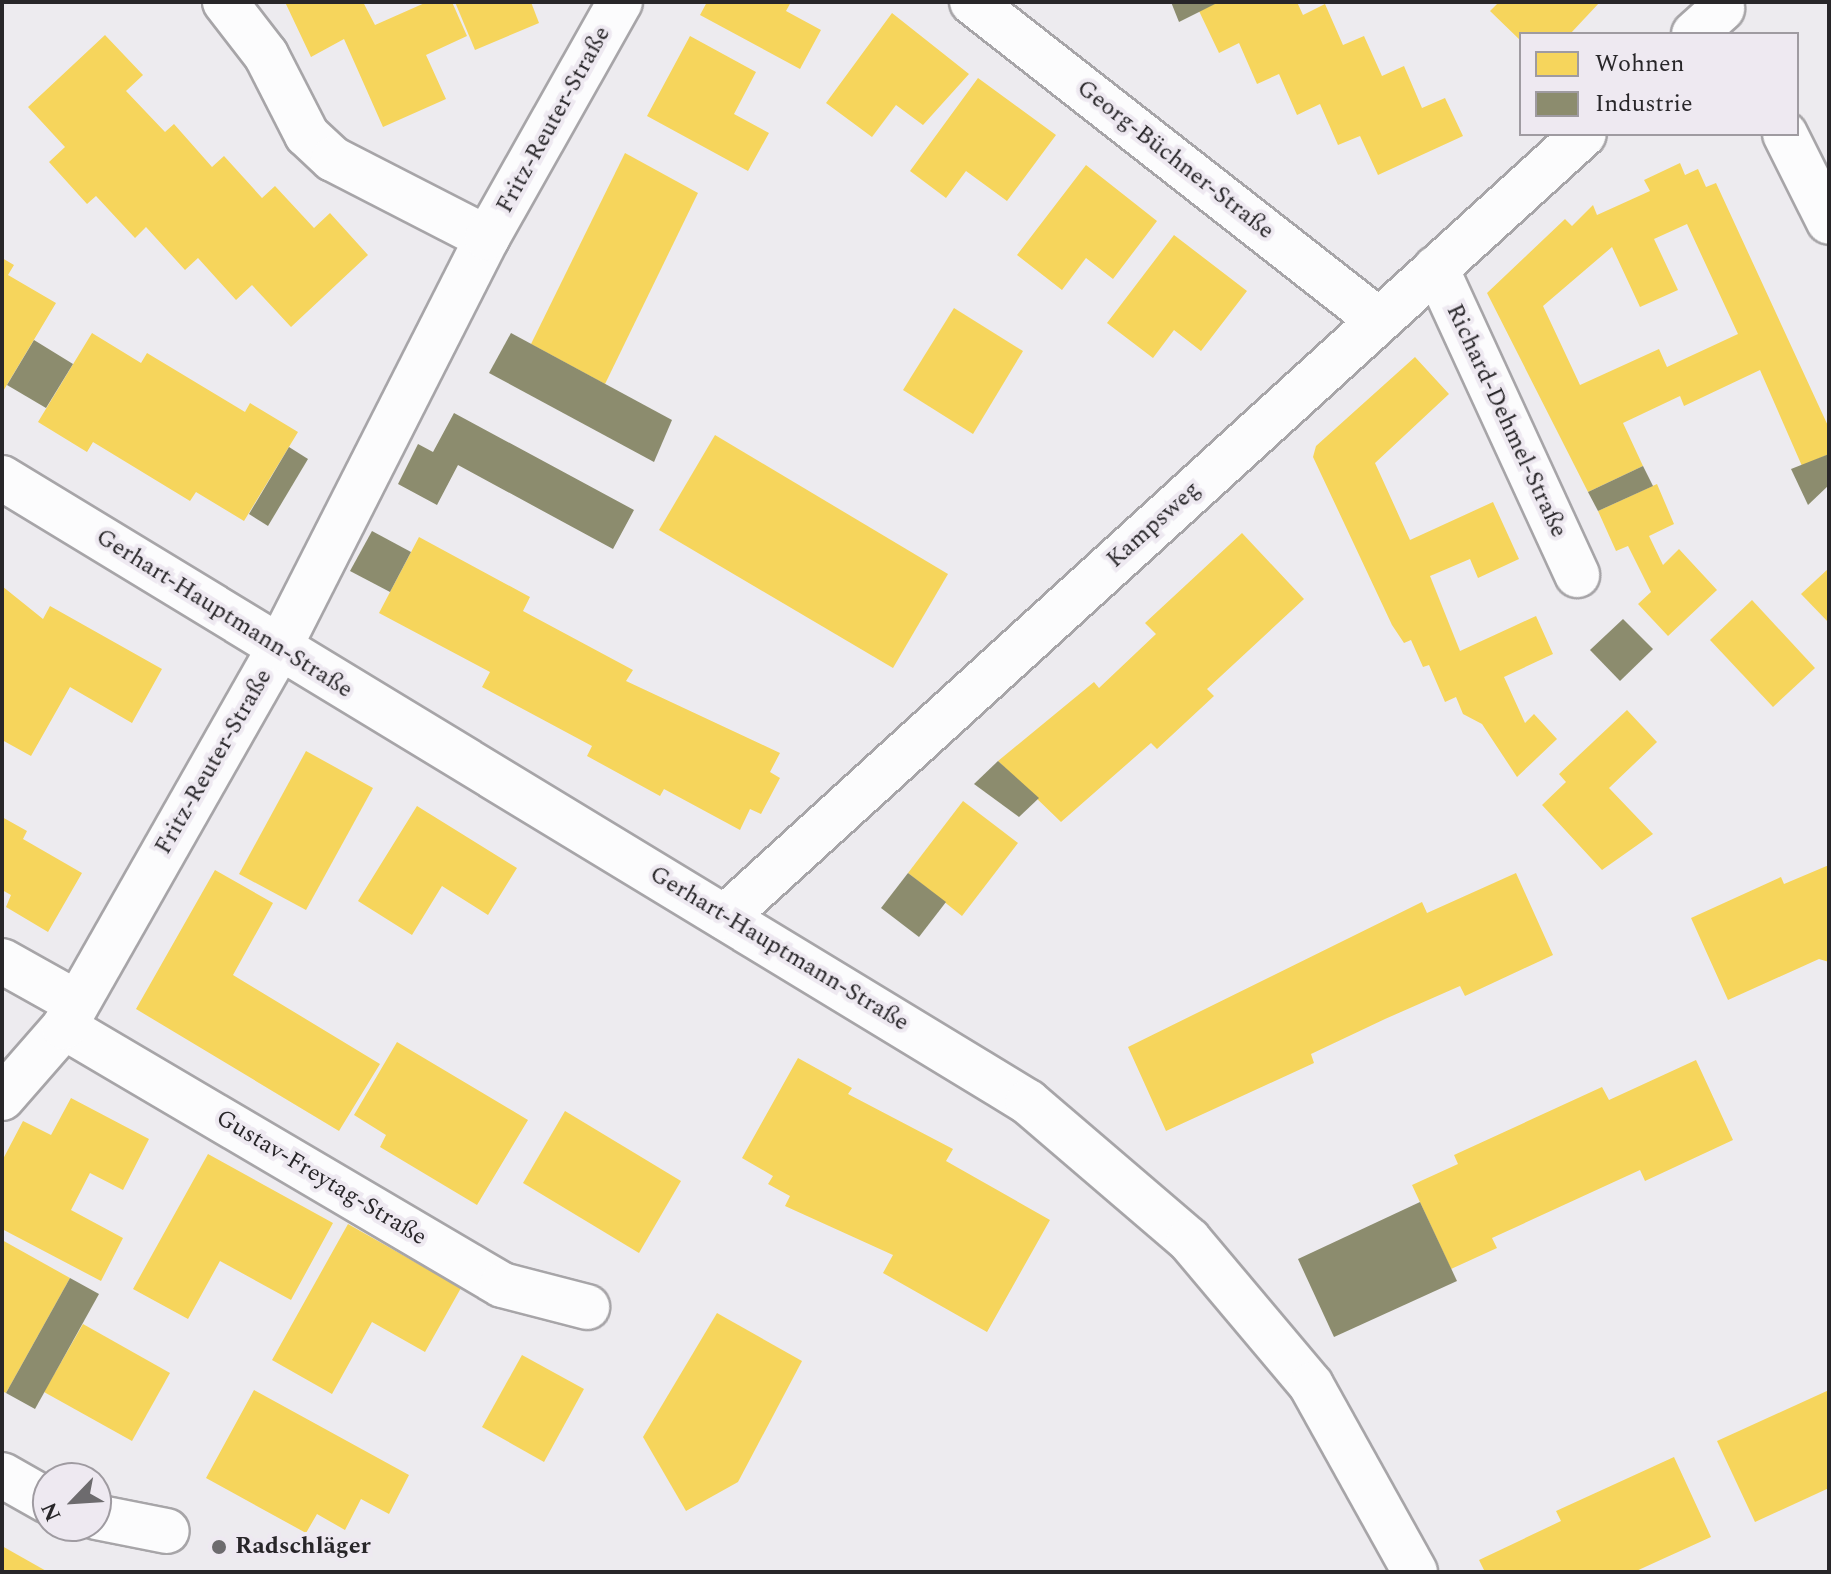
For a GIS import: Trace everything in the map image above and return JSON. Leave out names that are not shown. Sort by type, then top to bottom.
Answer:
[{"type":"street","name":"Fritz-Reuter-Straße","points":[[225,2],[266,55],[307,135],[333,159],[487,238]]},
{"type":"street","name":"Fritz-Reuter-Straße","points":[[2,1098],[70,1015],[279,648],[487,238],[620,2]]},
{"type":"street","name":"Georg-Büchner-Straße","points":[[972,2],[1377,319]]},
{"type":"street","name":"Kampsweg","points":[[725,917],[1377,319],[1582,136]]},
{"type":"street","points":[[1786,136],[1829,222]]},
{"type":"street","name":"Richard-Dehmel-Straße","points":[[1436,268],[1577,575]]},
{"type":"street","name":"Gerhart-Hauptmann-Straße","points":[[2,478],[1028,1102],[1116,1170],[1189,1240],[1311,1385],[1415,1572]]},
{"type":"street","name":"Gustav-Freytag-Straße","points":[[2,961],[70,1015],[502,1285],[587,1307]]},
{"type":"street","points":[[2,1475],[32,1492]]},
{"type":"street","points":[[112,1520],[167,1531]]},
{"type":"building: Wohnen","points":[[285,2],[363,2],[375,25],[427,2],[452,2],[467,36],[426,55],[446,99],[383,127],[344,39],[311,57]]},
{"type":"building: Wohnen","points":[[455,2],[531,2],[539,23],[475,50]]},
{"type":"building: Wohnen","points":[[707,2],[791,2],[786,11],[821,30],[800,69],[700,15]]},
{"type":"building: Wohnen","points":[[1217,2],[1297,2],[1303,15],[1325,4],[1343,45],[1364,36],[1382,76],[1404,66],[1422,108],[1445,98],[1463,136],[1378,175],[1360,136],[1338,145],[1320,104],[1297,115],[1279,74],[1257,84],[1239,43],[1219,53],[1199,11]]},
{"type":"building: Wohnen","points":[[1499,2],[1600,2],[1572,32],[1519,32],[1519,39],[1490,11]]},
{"type":"building: Wohnen","points":[[892,13],[969,74],[923,125],[896,105],[872,137],[826,103]]},
{"type":"building: Wohnen","points":[[105,35],[143,75],[126,91],[165,132],[174,124],[212,167],[224,156],[262,198],[275,186],[314,228],[330,213],[368,255],[291,327],[252,285],[236,300],[198,258],[185,270],[146,227],[135,238],[96,196],[87,204],[49,162],[65,147],[28,107]]},
{"type":"building: Wohnen","points":[[690,36],[756,72],[734,114],[769,133],[748,171],[647,116]]},
{"type":"building: Wohnen","points":[[978,78],[1056,135],[1007,201],[966,171],[946,198],[910,171]]},
{"type":"building: Wohnen","points":[[625,153],[698,193],[605,384],[531,344]]},
{"type":"building: Wohnen","points":[[1680,163],[1685,175],[1698,169],[1706,187],[1716,183],[1829,428],[1829,454],[1802,466],[1760,370],[1684,406],[1680,396],[1623,423],[1643,466],[1588,492],[1487,293],[1565,219],[1572,226],[1593,205],[1597,215],[1650,191],[1644,180]],"holes":[[[1687,224],[1738,334],[1667,367],[1659,349],[1580,385],[1543,306],[1612,247],[1640,307],[1678,290],[1654,239]]]},
{"type":"building: Wohnen","points":[[1086,165],[1157,221],[1113,279],[1086,258],[1062,290],[1017,255]]},
{"type":"building: Wohnen","points":[[1174,235],[1247,291],[1201,351],[1174,330],[1153,358],[1107,323]]},
{"type":"building: Wohnen","points":[[2,258],[14,265],[8,275],[56,303],[2,393]]},
{"type":"building: Wohnen","points":[[954,308],[1023,351],[973,434],[903,390]]},
{"type":"building: Wohnen","points":[[92,333],[141,363],[147,353],[245,412],[250,403],[298,432],[244,521],[196,492],[190,501],[93,442],[87,452],[38,422]]},
{"type":"building: Wohnen","points":[[1415,357],[1449,394],[1375,463],[1410,540],[1493,502],[1519,559],[1478,578],[1470,559],[1430,576],[1460,651],[1536,616],[1553,654],[1504,677],[1525,723],[1534,714],[1557,739],[1517,777],[1482,724],[1463,714],[1456,697],[1445,702],[1429,665],[1423,667],[1411,640],[1404,643],[1392,625],[1313,457],[1316,446]]},
{"type":"building: Wohnen","points":[[715,435],[948,574],[893,668],[659,530]]},
{"type":"building: Wohnen","points":[[1657,484],[1674,524],[1649,536],[1663,565],[1679,549],[1717,590],[1668,636],[1638,604],[1651,592],[1628,546],[1616,551],[1598,511]]},
{"type":"building: Wohnen","points":[[1242,533],[1304,599],[1207,689],[1214,696],[1157,749],[1151,743],[1061,822],[998,761],[1094,682],[1099,688],[1156,634],[1145,623]]},
{"type":"building: Wohnen","points":[[419,537],[530,597],[523,611],[633,670],[626,681],[780,753],[770,772],[780,778],[761,814],[750,809],[740,830],[664,789],[660,796],[587,756],[592,746],[482,687],[490,672],[379,613]]},
{"type":"building: Wohnen","points":[[1829,568],[1829,623],[1801,594]]},
{"type":"building: Wohnen","points":[[2,586],[43,619],[50,606],[162,669],[132,723],[70,687],[31,756],[2,740]]},
{"type":"building: Wohnen","points":[[1752,600],[1815,668],[1773,707],[1710,640]]},
{"type":"building: Wohnen","points":[[1627,710],[1657,742],[1609,788],[1653,834],[1602,870],[1542,805],[1566,782],[1559,774]]},
{"type":"building: Wohnen","points":[[306,751],[373,788],[306,910],[239,874]]},
{"type":"building: Wohnen","points":[[963,801],[1018,843],[962,916],[908,873]]},
{"type":"building: Wohnen","points":[[417,806],[517,868],[488,915],[442,886],[412,935],[358,901]]},
{"type":"building: Wohnen","points":[[2,817],[27,831],[23,839],[82,873],[48,932],[6,907],[11,895],[2,890]]},
{"type":"building: Wohnen","points":[[1829,865],[1829,962],[1819,959],[1728,1000],[1691,918],[1781,877],[1784,884]]},
{"type":"building: Wohnen","points":[[215,870],[273,903],[233,975],[380,1064],[339,1131],[136,1009]]},
{"type":"building: Wohnen","points":[[1516,873],[1553,955],[1465,996],[1460,986],[1385,1019],[1311,1054],[1314,1063],[1166,1131],[1128,1047],[1422,902],[1427,913]]},
{"type":"building: Wohnen","points":[[397,1042],[528,1120],[477,1205],[380,1147],[386,1135],[354,1115]]},
{"type":"building: Wohnen","points":[[798,1058],[852,1088],[848,1094],[953,1149],[946,1161],[1050,1220],[987,1332],[883,1273],[893,1255],[785,1206],[790,1196],[768,1184],[773,1176],[742,1158]]},
{"type":"building: Wohnen","points":[[1696,1060],[1733,1140],[1645,1181],[1640,1170],[1492,1238],[1497,1248],[1451,1269],[1412,1185],[1458,1164],[1454,1155],[1602,1087],[1609,1100]]},
{"type":"building: Wohnen","points":[[71,1098],[149,1139],[123,1190],[90,1173],[71,1210],[123,1238],[101,1281],[2,1229],[2,1161],[23,1121],[51,1135]]},
{"type":"building: Wohnen","points":[[565,1111],[681,1181],[639,1253],[523,1183]]},
{"type":"building: Wohnen","points":[[208,1154],[333,1223],[291,1300],[220,1261],[188,1319],[133,1289]]},
{"type":"building: Wohnen","points":[[348,1224],[461,1288],[425,1352],[372,1322],[332,1394],[272,1360]]},
{"type":"building: Wohnen","points":[[2,1240],[70,1278],[6,1393],[2,1391]]},
{"type":"building: Wohnen","points":[[717,1313],[802,1361],[738,1482],[686,1511],[643,1437]]},
{"type":"building: Wohnen","points":[[83,1324],[170,1373],[132,1441],[44,1392]]},
{"type":"building: Wohnen","points":[[522,1355],[584,1389],[544,1462],[482,1427]]},
{"type":"building: Wohnen","points":[[254,1390],[409,1475],[389,1514],[361,1499],[345,1530],[317,1514],[306,1533],[206,1478]]},
{"type":"building: Wohnen","points":[[1829,1390],[1829,1488],[1755,1522],[1717,1441]]},
{"type":"building: Wohnen","points":[[1674,1457],[1711,1537],[1634,1572],[1485,1572],[1479,1560],[1561,1521],[1556,1511]]},
{"type":"building: Wohnen","points":[[2,1546],[48,1572],[2,1572]]},
{"type":"building: Industrie","points":[[1171,2],[1219,2],[1179,22]]},
{"type":"building: Industrie","points":[[511,333],[672,420],[654,462],[489,373]]},
{"type":"building: Industrie","points":[[34,340],[73,364],[46,408],[7,385]]},
{"type":"building: Industrie","points":[[454,413],[634,510],[613,549],[458,465],[437,505],[398,484],[418,444],[433,452]]},
{"type":"building: Industrie","points":[[289,447],[308,459],[268,526],[249,514]]},
{"type":"building: Industrie","points":[[1829,454],[1829,485],[1808,505],[1791,469]]},
{"type":"building: Industrie","points":[[1643,466],[1653,486],[1598,511],[1588,492]]},
{"type":"building: Industrie","points":[[372,531],[411,552],[390,592],[350,571]]},
{"type":"building: Industrie","points":[[1623,619],[1653,649],[1620,681],[1590,650]]},
{"type":"building: Industrie","points":[[998,761],[1039,798],[1019,817],[974,784]]},
{"type":"building: Industrie","points":[[908,873],[946,902],[919,937],[881,908]]},
{"type":"building: Industrie","points":[[1420,1202],[1457,1281],[1334,1337],[1298,1259]]},
{"type":"building: Industrie","points":[[70,1278],[99,1294],[35,1409],[6,1393]]},
{"type":"place","name":"Radschläger","points":[[219,1547]]}]
